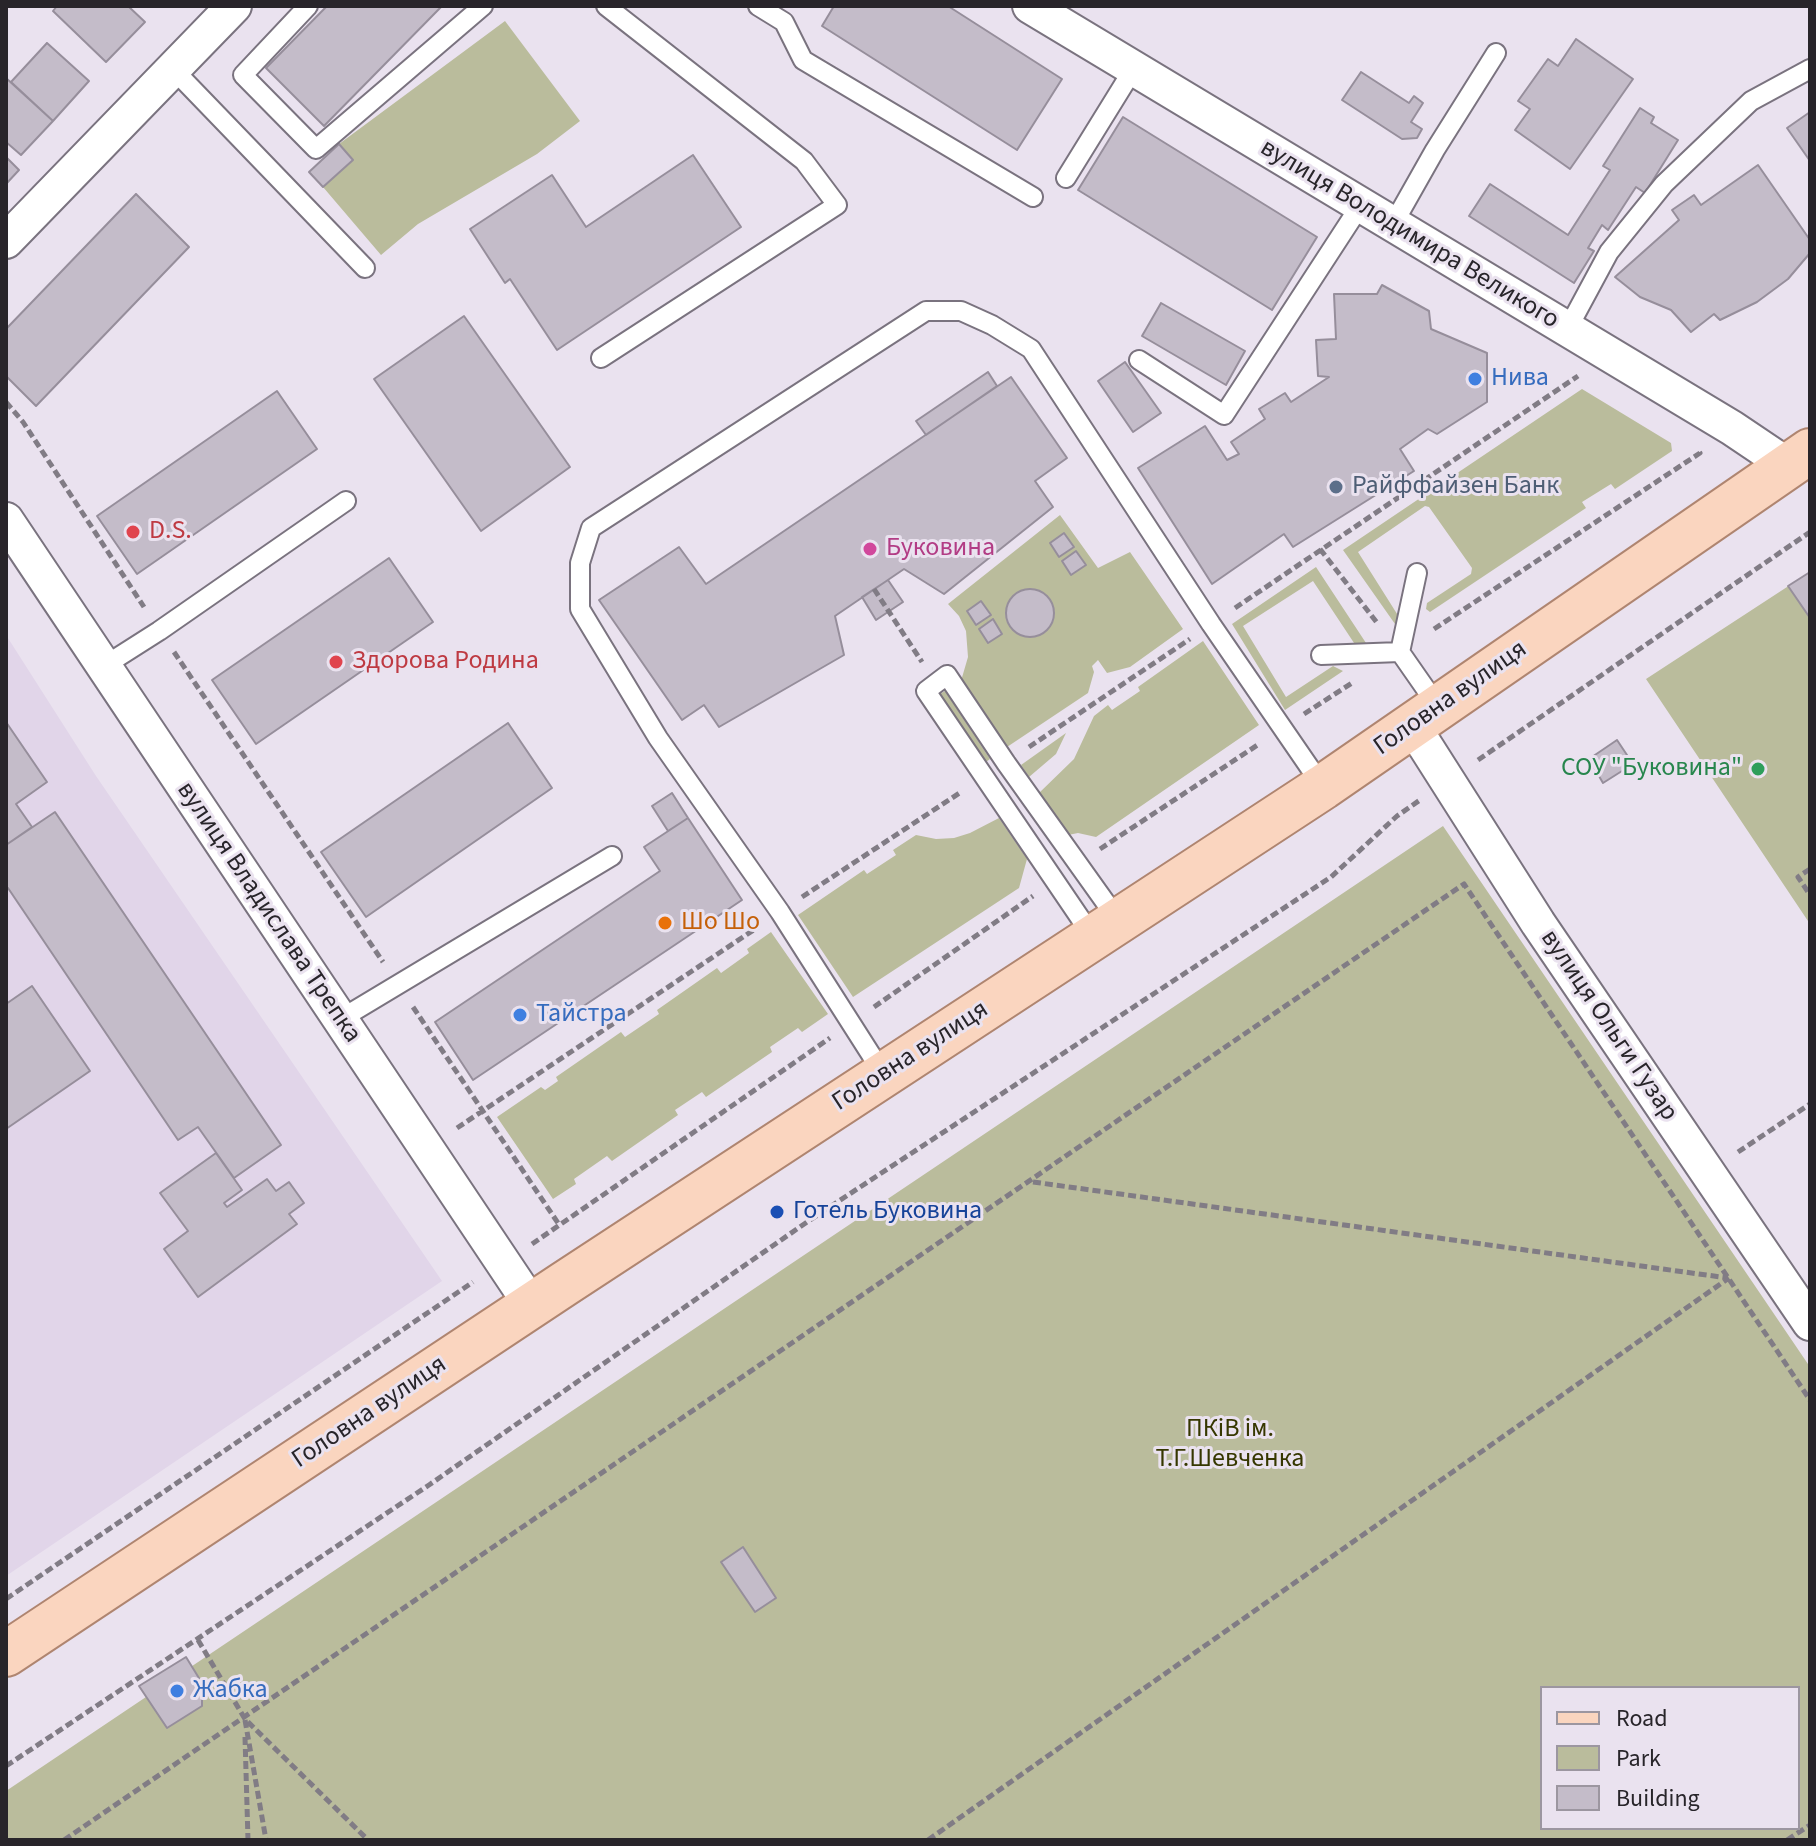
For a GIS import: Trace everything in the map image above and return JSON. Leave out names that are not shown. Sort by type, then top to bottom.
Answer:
[{"type":"main road","name":"Головна вулиця","points":[[6,1654],[1323,787],[1799,458]]},
{"type":"street","points":[[6,241],[234,6]]},
{"type":"street","name":"вулиця Володимира Великого","points":[[1030,6],[1732,428],[1799,458]]},
{"type":"street","name":"вулиця Владислава Трепка","points":[[6,520],[532,1306]]},
{"type":"street","name":"вулиця Ольги Гузар","points":[[1426,716],[1448,781],[1538,923],[1810,1323]]},
{"type":"lane","points":[[308,6],[243,75],[316,149],[483,6]]},
{"type":"lane","points":[[601,358],[837,205],[804,161],[606,6]]},
{"type":"lane","points":[[758,6],[784,22],[803,60],[1033,197]]},
{"type":"lane","points":[[1392,226],[1496,53]]},
{"type":"lane","points":[[1066,178],[1134,68]]},
{"type":"lane","points":[[173,69],[365,268]]},
{"type":"lane","points":[[1567,330],[1609,252],[1664,184],[1751,101],[1810,69]]},
{"type":"lane","points":[[1139,360],[1224,415],[1360,206]]},
{"type":"lane","points":[[884,1075],[780,912],[658,738],[580,609],[580,563],[591,528],[926,311],[961,311],[992,325],[1031,349],[1211,624],[1323,787]]},
{"type":"lane","points":[[104,666],[346,501]]},
{"type":"lane","points":[[1417,573],[1400,652],[1426,716]]},
{"type":"lane","points":[[1321,655],[1400,652]]},
{"type":"lane","points":[[947,675],[1079,864],[1105,929],[1056,880],[926,691],[947,675]]},
{"type":"lane","points":[[339,1020],[612,856]]},
{"type":"path","points":[[1006,763],[1582,374],[1569,366]]},
{"type":"path","points":[[6,402],[23,422],[159,631],[560,1226]]},
{"type":"path","points":[[1079,864],[1700,453],[1694,444]]},
{"type":"path","points":[[6,1766],[429,1485],[807,1222],[1331,877],[1397,816],[1635,649],[1810,532]]},
{"type":"path","points":[[1320,549],[1400,652]]},
{"type":"path","points":[[874,589],[936,683]]},
{"type":"path","points":[[425,1148],[983,778]]},
{"type":"path","points":[[1810,869],[1798,877],[1810,895]]},
{"type":"path","points":[[6,1599],[560,1226],[1056,880]]},
{"type":"path","points":[[64,1840],[1464,884],[1810,1400]]},
{"type":"path","points":[[1707,1172],[1810,1104]]},
{"type":"path","points":[[1031,1182],[1729,1278]]},
{"type":"path","points":[[928,1840],[1729,1278],[1761,1252]]},
{"type":"path","points":[[198,1640],[245,1719],[368,1840]]},
{"type":"path","points":[[245,1719],[248,1840]]},
{"type":"path","points":[[245,1719],[266,1840]]},
{"type":"path","points":[[1787,1840],[1810,1825]]},
{"type":"shaded area","points":[[6,635],[96,776],[442,1281],[6,1576]]},
{"type":"green space","points":[[505,21],[580,121],[537,154],[418,224],[381,255],[323,187],[352,160],[339,144]]},
{"type":"green space","points":[[1582,389],[1671,443],[1672,451],[1615,489],[1611,484],[1582,502],[1586,508],[1430,612],[1426,609],[1427,603],[1471,574],[1472,568],[1429,507],[1425,506],[1358,552],[1399,617],[1395,624],[1343,550]]},
{"type":"green space","points":[[1060,515],[1098,568],[1130,552],[1183,629],[1130,667],[1107,673],[1098,660],[1092,666],[1094,672],[1088,693],[1007,747],[961,681],[968,657],[966,631],[959,616],[948,604]]},
{"type":"green space","points":[[1316,567],[1366,643],[1358,649],[1313,581],[1243,626],[1286,697],[1333,666],[1343,671],[1285,710],[1232,624]]},
{"type":"green space","name":"СОУ \"Буковина\"","points":[[1810,572],[1810,924],[1646,679]]},
{"type":"green space","points":[[1203,641],[1259,725],[1096,837],[1078,833],[1068,835],[1038,794],[1074,759],[1094,716],[1108,705],[1112,710],[1140,691],[1138,687]]},
{"type":"green space","points":[[945,691],[990,759],[986,762],[940,694]]},
{"type":"green space","points":[[1066,733],[1056,754],[1029,777],[1021,765]]},
{"type":"green space","points":[[999,818],[1027,859],[1019,888],[853,997],[798,915],[864,870],[867,874],[896,855],[893,850],[916,835],[936,839],[954,838]]},
{"type":"green space","name":"ПКіВ ім. Т.Г.Шевченка","points":[[1443,826],[1810,1367],[1810,1840],[6,1840],[6,1791]]},
{"type":"green space","points":[[771,932],[828,1014],[802,1032],[798,1028],[770,1047],[772,1052],[706,1097],[702,1092],[675,1110],[678,1115],[612,1161],[607,1156],[574,1179],[576,1184],[553,1199],[497,1117],[541,1087],[545,1090],[558,1081],[556,1077],[621,1032],[625,1037],[659,1014],[657,1010],[717,968],[721,973]]},
{"type":"building","points":[[57,6],[128,6],[145,22],[106,62],[53,11]]},
{"type":"building","points":[[327,6],[442,6],[324,126],[266,68]]},
{"type":"building","points":[[834,6],[948,6],[1062,79],[1017,150],[822,26]]},
{"type":"building","points":[[1576,39],[1633,79],[1570,169],[1515,130],[1530,109],[1518,101],[1548,59],[1558,66]]},
{"type":"building","points":[[47,43],[89,81],[53,121],[11,82]]},
{"type":"building","points":[[1361,72],[1409,103],[1414,96],[1423,103],[1411,122],[1422,129],[1417,138],[1402,139],[1342,100]]},
{"type":"building","points":[[6,78],[53,121],[21,155],[6,142]]},
{"type":"building","points":[[1640,108],[1654,117],[1651,123],[1678,140],[1645,193],[1636,187],[1608,230],[1602,225],[1588,248],[1594,251],[1574,283],[1469,216],[1490,184],[1568,235],[1610,170],[1603,166]]},
{"type":"building","points":[[1810,112],[1810,161],[1787,128]]},
{"type":"building","points":[[1123,117],[1317,237],[1272,310],[1078,190]]},
{"type":"building","points":[[339,144],[353,160],[323,187],[309,172]]},
{"type":"building","points":[[693,155],[741,227],[557,350],[510,279],[505,283],[470,229],[552,175],[586,227]]},
{"type":"building","points":[[6,157],[19,170],[6,184]]},
{"type":"building","points":[[1758,165],[1810,240],[1810,253],[1788,279],[1757,302],[1720,320],[1714,314],[1691,332],[1671,310],[1640,297],[1615,277],[1679,220],[1672,210],[1694,195],[1701,205]]},
{"type":"building","points":[[136,194],[189,247],[36,406],[6,376],[6,329]]},
{"type":"building","points":[[1382,285],[1429,311],[1431,329],[1487,353],[1487,402],[1437,434],[1428,429],[1400,449],[1414,471],[1293,547],[1284,534],[1212,584],[1138,468],[1205,426],[1227,460],[1239,454],[1231,442],[1265,419],[1259,409],[1285,393],[1291,402],[1329,377],[1318,376],[1316,340],[1336,339],[1334,294],[1377,294]]},
{"type":"building","points":[[1161,303],[1245,351],[1226,385],[1142,336]]},
{"type":"building","points":[[464,316],[570,467],[481,531],[374,379]]},
{"type":"building","points":[[1125,362],[1161,413],[1133,432],[1098,381]]},
{"type":"building","points":[[988,372],[997,386],[926,435],[916,421]]},
{"type":"building","points":[[1011,377],[1067,458],[1035,481],[1053,507],[944,594],[904,569],[835,616],[844,655],[719,727],[704,705],[682,720],[599,600],[679,547],[706,584]]},
{"type":"building","points":[[277,391],[317,449],[137,574],[97,516]]},
{"type":"building","points":[[1064,533],[1074,547],[1059,557],[1050,543]]},
{"type":"building","points":[[1076,551],[1086,565],[1071,575],[1062,561]]},
{"type":"building","points":[[389,558],[433,622],[256,744],[212,680]]},
{"type":"building","points":[[1810,572],[1810,618],[1788,586]]},
{"type":"building","points":[[888,580],[903,602],[876,620],[862,597]]},
{"type":"building","points":[[1030,589],[1047,596],[1054,613],[1047,630],[1030,637],[1013,630],[1006,613],[1013,596]]},
{"type":"building","points":[[981,601],[991,615],[976,625],[967,611]]},
{"type":"building","points":[[993,619],[1002,634],[988,643],[979,629]]},
{"type":"building","points":[[6,722],[47,782],[16,804],[32,827],[6,845]]},
{"type":"building","points":[[508,723],[552,788],[366,917],[321,852]]},
{"type":"building","points":[[1617,740],[1633,764],[1603,783],[1589,759]]},
{"type":"building","points":[[672,793],[688,818],[668,831],[652,806]]},
{"type":"building","points":[[55,812],[281,1145],[234,1178],[198,1127],[178,1140],[8,888],[6,890],[6,845]]},
{"type":"building","points":[[688,818],[742,900],[473,1080],[435,1022],[660,871],[644,847]]},
{"type":"building","points":[[32,986],[90,1071],[6,1129],[6,1004]]},
{"type":"building","points":[[216,1153],[242,1190],[224,1203],[227,1207],[267,1179],[276,1191],[289,1182],[304,1203],[289,1214],[297,1224],[198,1297],[164,1249],[188,1231],[160,1193]]},
{"type":"building","points":[[743,1547],[776,1598],[755,1612],[721,1562]]},
{"type":"building","points":[[186,1657],[202,1683],[202,1706],[167,1728],[139,1686]]},
{"type":"place","name":"Нива","points":[[1475,379]]},
{"type":"place","name":"Райффайзен Банк","points":[[1336,487]]},
{"type":"place","name":"D.S.","points":[[133,532]]},
{"type":"place","name":"Буковина","points":[[870,549]]},
{"type":"place","name":"Здорова Родина","points":[[336,662]]},
{"type":"place","name":"СОУ \"Буковина\"","points":[[1758,769]]},
{"type":"place","name":"Шо Шо","points":[[665,923]]},
{"type":"place","name":"Тайстра","points":[[520,1015]]},
{"type":"place","name":"Готель Буковина","points":[[777,1212]]},
{"type":"place","name":"Жабка","points":[[177,1691]]}]
